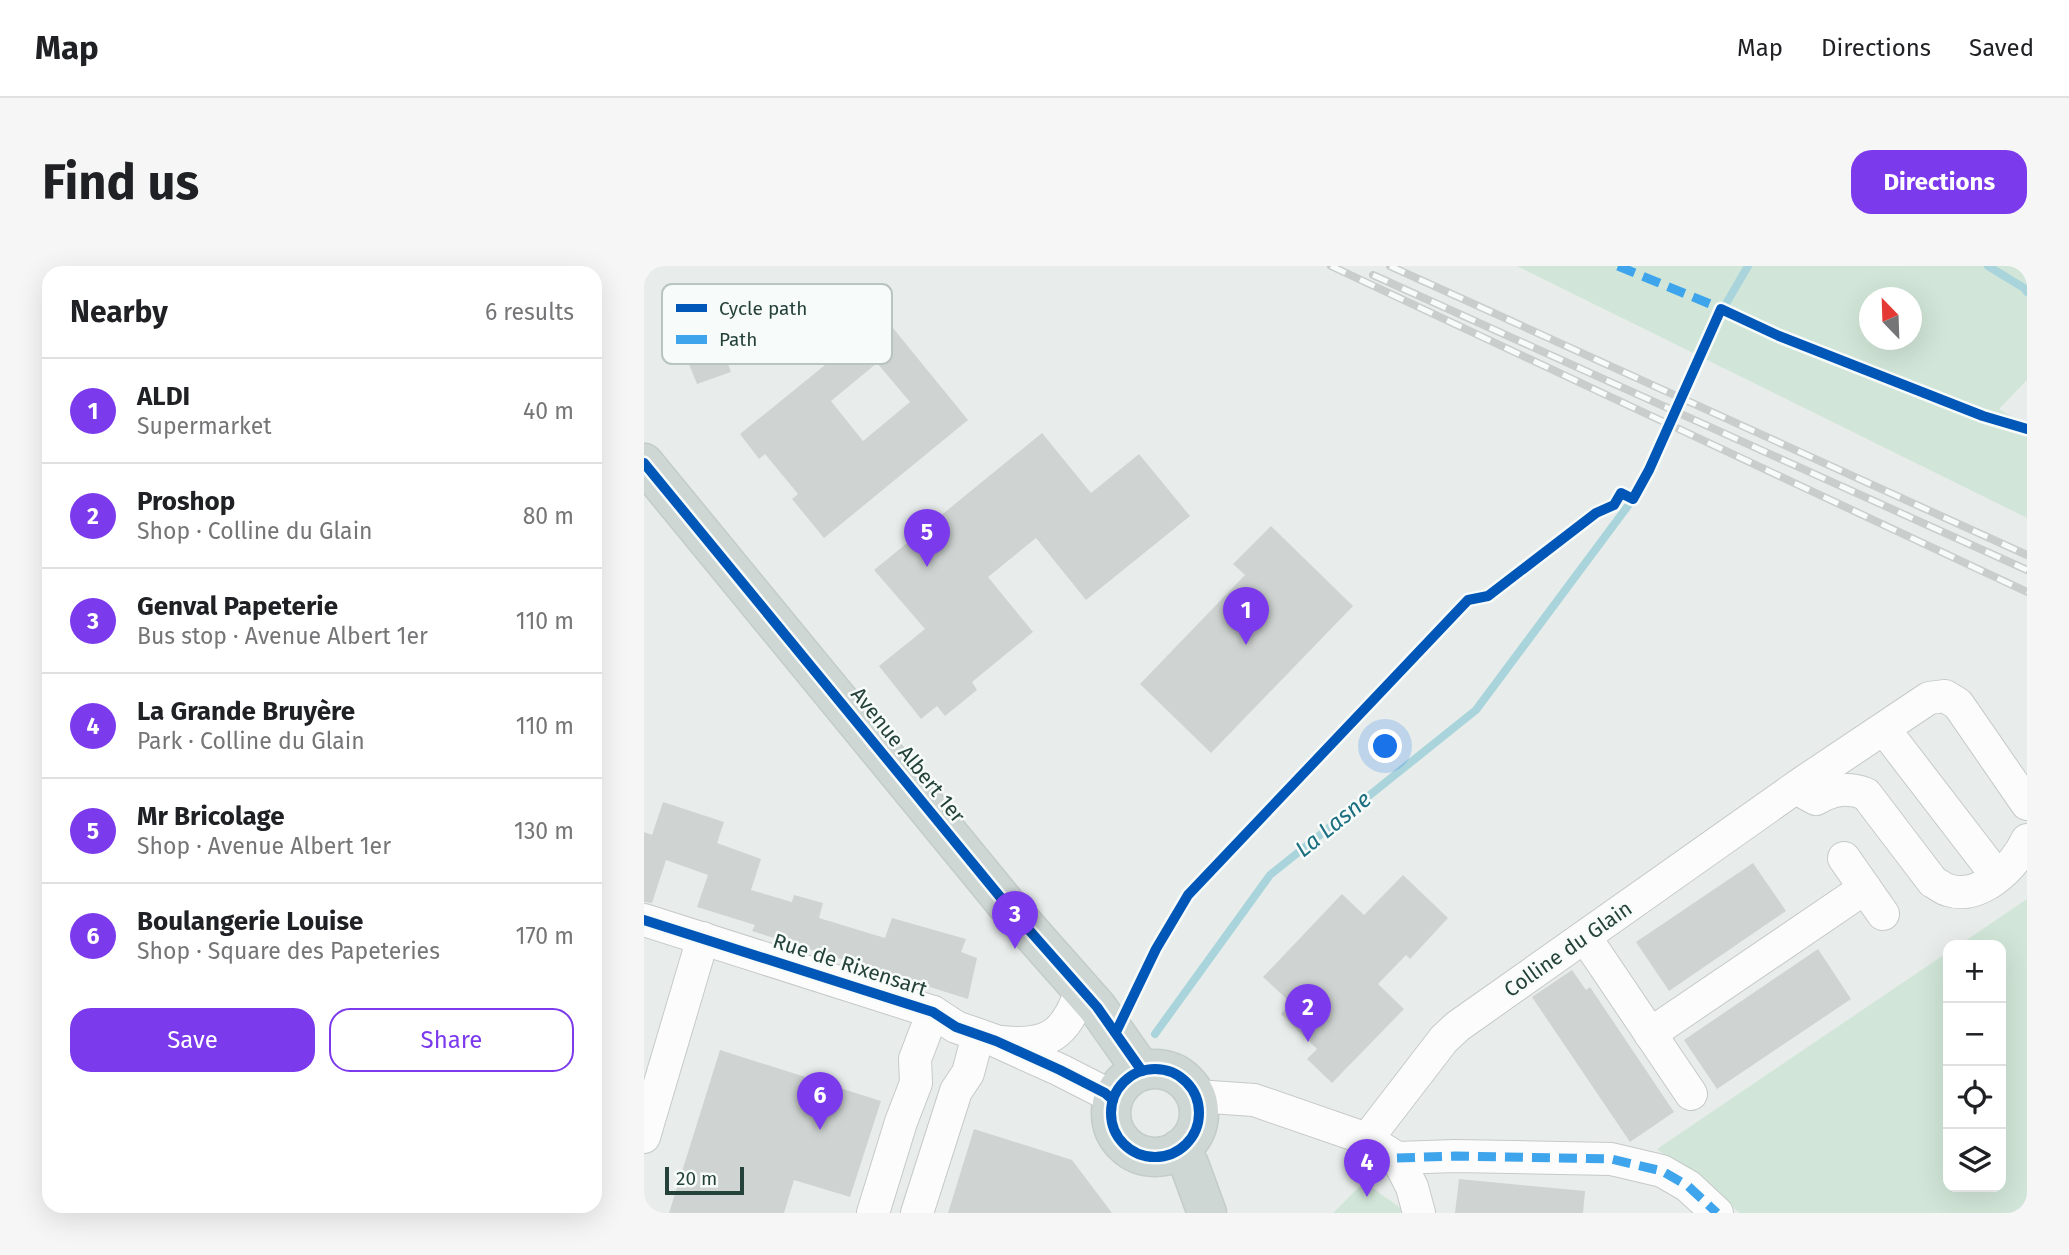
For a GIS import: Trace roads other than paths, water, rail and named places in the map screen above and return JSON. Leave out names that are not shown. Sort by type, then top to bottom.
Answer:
[{"type":"main road","name":"Avenue Albert 1er","points":[[644,463],[1006,904],[1116,1032],[1142,1071]]},
{"type":"main road","points":[[1158,1069],[1174,1073],[1187,1083],[1196,1097],[1199,1111],[1197,1126],[1190,1139],[1179,1149],[1159,1157],[1138,1153],[1121,1141],[1113,1130],[1110,1115],[1119,1087],[1129,1077],[1142,1071],[1158,1069]]},
{"type":"main road","points":[[1179,1149],[1189,1164],[1206,1213]]},
{"type":"street","name":"Colline du Glain","points":[[1367,1139],[1444,1039],[1481,1010],[1796,788],[1929,698],[1945,696],[1958,704],[2027,804]]},
{"type":"street","points":[[1884,729],[1997,876]]},
{"type":"street","points":[[1796,788],[1816,799],[1840,789],[1866,794],[1933,882],[1947,890],[1964,892],[1983,886],[2011,865],[2027,839]]},
{"type":"street","points":[[1844,858],[1884,914]]},
{"type":"street","points":[[1650,1034],[1865,888]]},
{"type":"street","name":"Rue de Rixensart","points":[[644,920],[933,1012],[956,1027],[1060,1070],[1105,1093],[1113,1100]]},
{"type":"street","points":[[1585,937],[1691,1094]]},
{"type":"street","points":[[644,1137],[652,1083],[703,938]]},
{"type":"street","name":"Rue de Rixensart","points":[[987,1038],[1027,1045],[1057,1033],[1073,1015],[1081,990]]},
{"type":"street","points":[[873,1213],[916,1083],[915,1059],[933,1012]]},
{"type":"street","points":[[917,1213],[956,1091],[987,1038]]},
{"type":"street","points":[[1196,1097],[1254,1100],[1367,1139],[1397,1158],[1412,1187],[1419,1213]]},
{"type":"street","points":[[1397,1158],[1468,1156],[1612,1159],[1662,1171],[1688,1186],[1717,1213]]},
{"type":"waterway","name":"La Lasne","points":[[1709,333],[1748,266]]},
{"type":"waterway","points":[[1988,266],[2027,292]]},
{"type":"waterway","name":"La Lasne","points":[[1155,1034],[1270,875],[1476,710],[1633,499]]},
{"type":"railway","points":[[1331,266],[2027,592]]},
{"type":"railway","points":[[1390,266],[2027,555]]},
{"type":"railway","points":[[1373,275],[2027,570]]},
{"type":"place","name":"Mr Bricolage","points":[[927,567]]},
{"type":"place","name":"ALDI","points":[[1246,645]]},
{"type":"place","name":"Genval Papeterie","points":[[1015,949]]},
{"type":"place","name":"Proshop","points":[[1308,1042]]},
{"type":"place","name":"Boulangerie Louise","points":[[820,1130]]},
{"type":"place","name":"La Grande Bruyère","points":[[1367,1197]]}]
